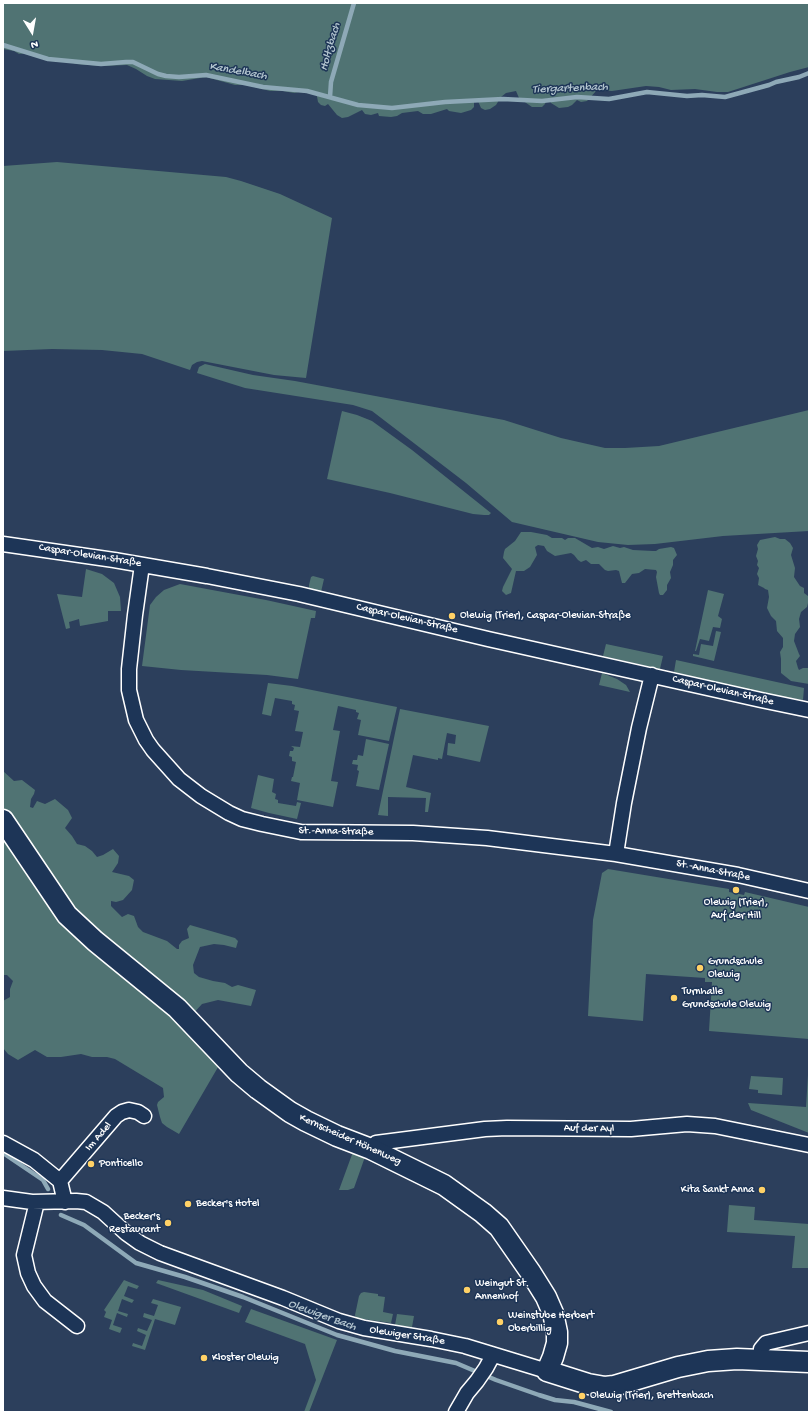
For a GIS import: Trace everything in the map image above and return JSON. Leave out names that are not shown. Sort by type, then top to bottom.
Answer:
[{"type":"street","name":"Caspar-Olevian-Straße","points":[[3,544],[92,556],[208,576],[299,594],[652,676],[809,710]]},
{"type":"street","name":"St.-Anna-Straße","points":[[142,565],[129,669],[129,690],[134,712],[146,740],[159,758],[179,779],[214,805],[246,820],[301,832],[406,833],[487,838],[616,854],[738,875],[809,891]]},
{"type":"street","points":[[616,854],[628,780],[652,676]]},
{"type":"street","name":"Kernscheider Höhenweg","points":[[3,820],[67,915],[95,941],[178,1008],[238,1073],[290,1112],[337,1136],[371,1149],[444,1185],[483,1213],[499,1227],[509,1239],[546,1297],[555,1320],[557,1343],[547,1371]]},
{"type":"street","name":"Im Adel","points":[[60,1181],[116,1116],[129,1110],[138,1112],[144,1116]]},
{"type":"street","name":"Auf der Ayl","points":[[371,1149],[376,1143],[485,1129],[631,1129],[687,1124],[715,1126],[809,1146]]},
{"type":"street","points":[[3,1143],[34,1160],[60,1181],[65,1202]]},
{"type":"street","name":"Olewiger Straße","points":[[3,1198],[37,1202],[76,1201],[91,1204],[103,1212],[135,1240],[160,1253],[205,1271],[254,1287],[339,1321],[364,1328],[449,1342],[588,1384],[609,1387],[678,1367],[700,1362],[730,1359],[809,1362]]},
{"type":"street","points":[[37,1202],[24,1255],[28,1273],[34,1286],[45,1301],[77,1326]]},
{"type":"street","points":[[760,1359],[761,1349],[766,1343],[809,1333]]},
{"type":"street","points":[[456,1412],[467,1393],[486,1368],[493,1355]]},
{"type":"green space","points":[[3,3],[809,3],[809,67],[728,92],[695,89],[671,90],[646,86],[612,91],[597,90],[587,101],[581,102],[577,100],[568,107],[559,108],[551,103],[547,98],[542,107],[532,107],[519,98],[516,91],[506,93],[501,97],[496,105],[485,110],[481,108],[477,99],[474,100],[474,107],[471,110],[461,113],[449,111],[447,109],[431,114],[423,114],[418,111],[402,113],[391,117],[379,116],[378,113],[371,115],[365,114],[362,110],[348,117],[342,118],[337,115],[328,104],[325,106],[318,102],[316,91],[309,93],[304,91],[294,93],[270,91],[247,85],[235,85],[206,77],[182,81],[155,79],[127,65],[102,66],[76,64],[62,59],[52,61],[44,56],[28,53],[19,54],[14,51],[3,49]]},
{"type":"green space","points":[[57,162],[226,177],[280,194],[332,218],[306,378],[274,375],[202,361],[192,365],[190,370],[142,354],[102,350],[52,349],[3,351],[3,166]]},
{"type":"green space","points":[[205,364],[253,375],[295,381],[504,420],[561,438],[605,448],[659,446],[809,410],[809,531],[723,536],[655,544],[628,545],[598,542],[512,522],[466,483],[372,411],[353,405],[245,388],[197,373],[199,367]]},
{"type":"green space","points":[[342,411],[372,421],[412,450],[491,513],[489,515],[473,514],[327,479]]},
{"type":"green space","points":[[521,532],[531,532],[547,535],[552,538],[562,538],[565,540],[568,538],[575,538],[592,548],[598,547],[604,549],[613,546],[633,550],[656,551],[671,547],[674,548],[677,555],[673,560],[673,565],[670,572],[671,578],[667,585],[667,590],[663,595],[660,595],[656,570],[645,569],[639,573],[632,574],[625,583],[622,583],[619,571],[605,570],[599,564],[591,564],[586,560],[581,562],[571,553],[555,556],[547,551],[544,546],[538,545],[535,547],[537,555],[530,567],[524,571],[516,571],[511,593],[506,595],[502,591],[512,569],[503,558],[504,552],[505,549],[515,541]]},
{"type":"green space","points":[[775,537],[785,539],[793,548],[791,555],[795,568],[794,577],[800,586],[804,588],[804,593],[809,599],[807,607],[801,612],[799,619],[800,627],[795,634],[794,641],[800,656],[796,661],[799,670],[809,668],[809,684],[791,681],[781,673],[780,652],[783,647],[783,638],[777,631],[776,621],[771,616],[767,608],[769,597],[768,590],[758,585],[759,578],[757,574],[759,568],[757,565],[758,561],[756,556],[758,549],[757,545],[760,540]]},
{"type":"green space","points":[[86,569],[102,574],[114,583],[120,597],[121,611],[108,611],[108,621],[80,626],[79,619],[69,622],[70,628],[66,629],[57,594],[82,597]]},
{"type":"green space","points":[[313,576],[324,579],[321,592],[309,589],[311,577]]},
{"type":"green space","points":[[180,584],[316,611],[315,618],[311,618],[298,679],[267,675],[142,666],[150,605],[164,590]]},
{"type":"green space","points":[[708,590],[724,594],[718,616],[722,619],[720,628],[713,627],[709,641],[700,639],[695,651]]},
{"type":"green space","points":[[716,631],[721,632],[714,661],[693,656],[693,654],[699,655],[701,644],[713,646]]},
{"type":"green space","points":[[606,644],[663,656],[660,669],[603,656]]},
{"type":"green space","points":[[676,660],[804,688],[803,700],[773,695],[674,672]]},
{"type":"green space","points":[[602,673],[617,679],[626,685],[630,692],[599,685]]},
{"type":"green space","points":[[268,683],[292,686],[397,707],[389,741],[358,735],[361,720],[357,719],[359,713],[356,712],[356,710],[338,706],[333,730],[340,731],[331,781],[338,782],[333,807],[297,800],[300,783],[291,781],[296,762],[292,761],[292,757],[289,756],[290,751],[293,751],[294,748],[291,746],[300,747],[303,732],[295,731],[299,711],[294,710],[295,705],[292,704],[292,701],[275,698],[271,716],[262,714]]},
{"type":"green space","points":[[400,709],[489,726],[480,762],[447,755],[448,743],[455,744],[456,735],[447,733],[442,759],[438,758],[438,760],[413,755],[406,787],[431,793],[428,812],[425,812],[426,798],[388,797],[388,816],[378,815]]},
{"type":"green space","points":[[366,739],[389,744],[379,790],[356,786],[359,771],[357,770],[358,765],[352,764],[353,760],[357,760],[358,755],[363,756]]},
{"type":"green space","points":[[3,771],[14,781],[22,780],[35,790],[31,799],[30,807],[33,808],[37,801],[45,804],[55,799],[68,810],[72,818],[65,828],[77,844],[85,846],[97,857],[113,849],[119,856],[118,863],[112,872],[129,876],[134,880],[132,890],[123,900],[116,902],[111,901],[111,906],[122,917],[128,914],[134,916],[138,927],[143,932],[167,941],[177,949],[179,949],[179,945],[182,941],[189,938],[187,929],[190,925],[235,938],[238,941],[236,948],[214,944],[200,947],[193,965],[194,973],[199,977],[225,983],[232,987],[238,985],[256,990],[251,1006],[218,1000],[202,1004],[191,1016],[221,1062],[179,1134],[162,1123],[157,1105],[158,1102],[164,1097],[163,1088],[115,1059],[107,1057],[92,1057],[81,1054],[61,1057],[47,1057],[35,1050],[18,1060],[8,1054],[3,1048],[3,1001],[10,997],[10,989],[13,981],[7,975],[3,975]]},
{"type":"green space","points":[[258,775],[274,779],[272,792],[276,794],[275,799],[278,800],[278,803],[296,806],[297,802],[301,803],[297,819],[251,808]]},
{"type":"green space","name":"Grundschule Olewig","points":[[608,869],[729,889],[729,892],[744,895],[745,892],[809,907],[809,1039],[709,1031],[712,982],[705,982],[705,978],[646,974],[643,1021],[588,1016],[593,920],[602,873]]},
{"type":"green space","points":[[808,1075],[809,1133],[751,1110],[748,1103],[806,1107]]},
{"type":"green space","points":[[751,1076],[783,1078],[782,1095],[758,1093],[758,1090],[749,1089]]},
{"type":"green space","points":[[354,1149],[366,1154],[354,1188],[339,1190]]},
{"type":"green space","points":[[729,1205],[755,1207],[754,1220],[809,1224],[809,1268],[792,1268],[795,1236],[727,1232]]},
{"type":"green space","points":[[124,1280],[139,1286],[137,1289],[128,1286],[124,1296],[134,1300],[132,1303],[122,1299],[118,1311],[128,1314],[127,1317],[117,1313],[113,1325],[122,1328],[120,1333],[109,1329],[112,1320],[104,1317],[106,1312],[104,1310]]},
{"type":"green space","points":[[158,1280],[203,1290],[242,1306],[239,1313],[156,1283]]},
{"type":"green space","points":[[364,1292],[378,1294],[378,1296],[385,1297],[383,1312],[393,1314],[391,1323],[356,1318],[355,1315],[359,1296]]},
{"type":"green space","points":[[153,1299],[181,1307],[175,1325],[155,1319],[145,1350],[132,1346],[133,1343],[142,1346],[146,1335],[137,1331],[138,1328],[147,1331],[152,1320],[143,1317],[144,1313],[154,1316],[158,1305],[151,1303]]},
{"type":"green space","points":[[251,1309],[337,1340],[309,1412],[304,1412],[316,1380],[305,1344],[245,1322]]},
{"type":"green space","points":[[397,1314],[414,1316],[412,1327],[395,1325]]},
{"type":"waterway","name":"Holtzbach","points":[[330,97],[331,82],[354,3]]},
{"type":"waterway","name":"Tiergartenbach","points":[[3,45],[48,59],[101,64],[133,62],[158,74],[166,76],[179,77],[206,75],[263,87],[307,91],[358,105],[392,108],[445,102],[503,99],[542,101],[577,97],[609,99],[647,92],[687,96],[702,95],[725,97],[809,73]]},
{"type":"waterway","name":"Olewiger Bach","points":[[3,1153],[43,1180],[48,1189]]},
{"type":"waterway","name":"Olewiger Bach","points":[[61,1215],[84,1225],[136,1263],[185,1277],[243,1297],[337,1335],[395,1351],[456,1363],[496,1380],[539,1395],[555,1400],[574,1402],[611,1412]]},
{"type":"place","name":"Olewig (Trier), Caspar-Olevian-Straße","points":[[452,616]]},
{"type":"place","name":"Olewig (Trier), Auf der Hill","points":[[736,890]]},
{"type":"place","name":"Grundschule Olewig","points":[[700,968]]},
{"type":"place","name":"Turnhalle Grundschule Olewig","points":[[674,998]]},
{"type":"place","name":"Ponticello","points":[[91,1164]]},
{"type":"place","name":"Kita Sankt Anna","points":[[762,1190]]},
{"type":"place","name":"Becker's Hotel","points":[[188,1204]]},
{"type":"place","name":"Becker's Restaurant","points":[[168,1223]]},
{"type":"place","name":"Weingut St. Annenhof","points":[[467,1290]]},
{"type":"place","name":"Weinstube Herbert Oberbillig","points":[[500,1322]]},
{"type":"place","name":"Kloster Olewig","points":[[204,1358]]},
{"type":"place","name":"Olewig (Trier), Brettenbach","points":[[582,1396]]},
{"type":"water label","name":"Kandelbach","points":[[238,72]]}]
